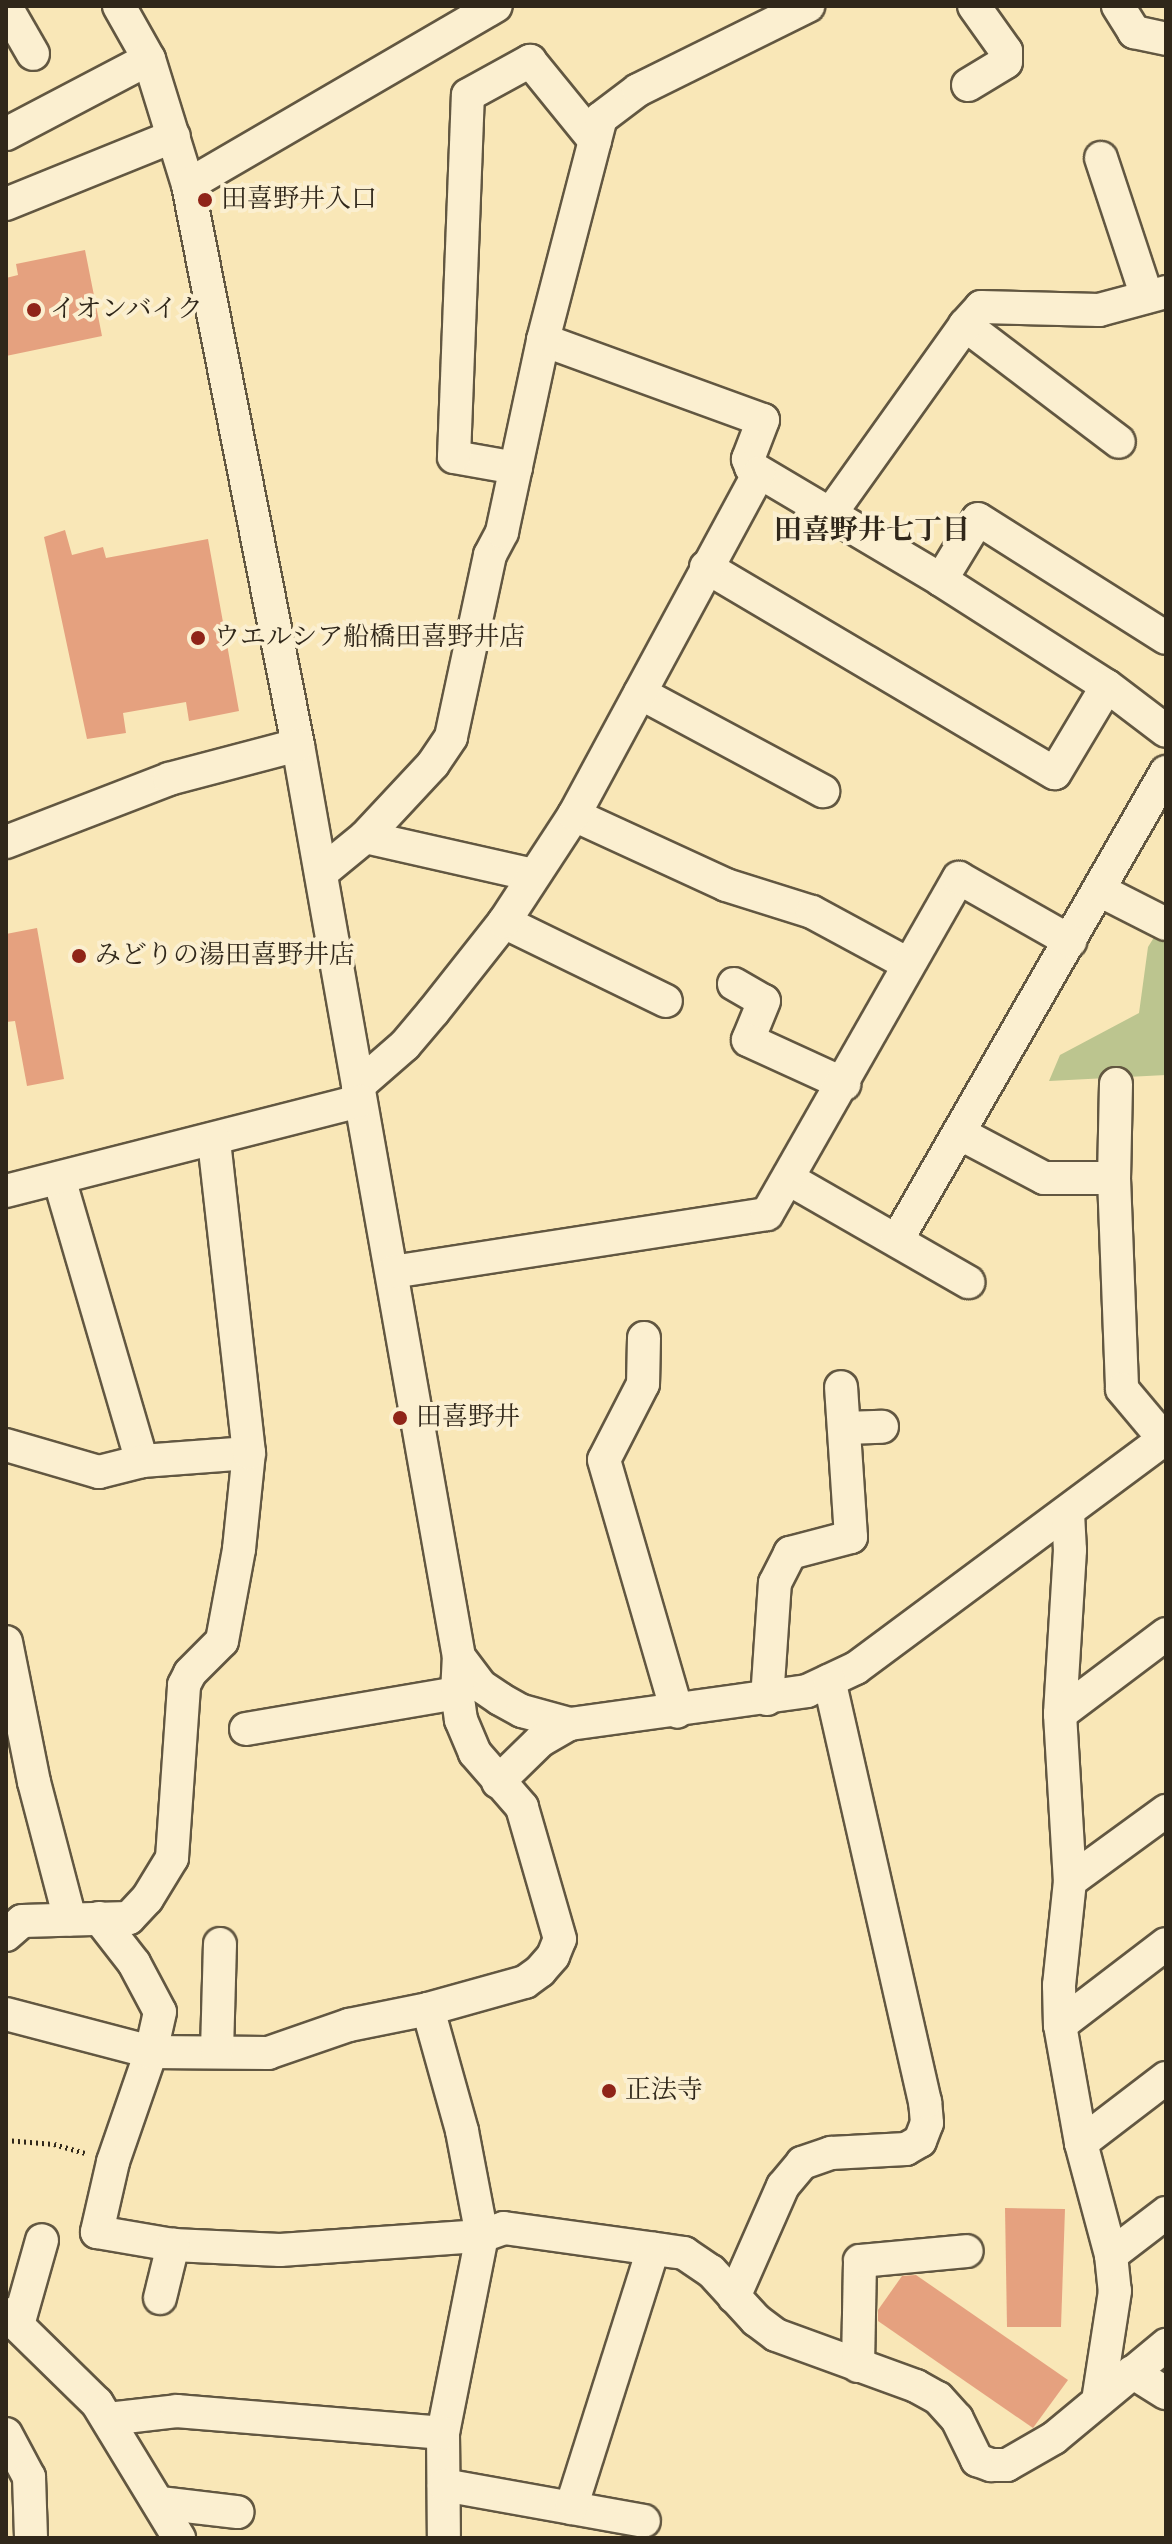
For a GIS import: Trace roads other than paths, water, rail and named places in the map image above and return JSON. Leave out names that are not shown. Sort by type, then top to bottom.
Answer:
[{"type":"street","points":[[188,185],[496,6]]},
{"type":"street","points":[[321,873],[365,837],[433,764],[451,737],[490,555],[502,532],[543,340],[601,118],[638,90],[808,6]]},
{"type":"street","points":[[968,85],[1006,62],[1006,51],[974,6]]},
{"type":"street","points":[[1118,6],[1134,32],[1166,39]]},
{"type":"street","points":[[6,7],[33,54]]},
{"type":"street","points":[[6,2014],[151,2052],[268,2053],[349,2025],[428,2009],[525,1982],[553,1956],[560,1939],[522,1807],[475,1753],[461,1720],[457,1693],[459,1657],[392,1272],[298,745],[188,185],[149,59],[122,7]]},
{"type":"street","points":[[6,134],[149,59]]},
{"type":"street","points":[[516,468],[454,457],[468,95],[530,61],[595,141]]},
{"type":"street","points":[[6,204],[174,136]]},
{"type":"street","points":[[831,513],[981,307],[1099,310],[1157,295],[1101,158]]},
{"type":"street","points":[[965,325],[1119,442]]},
{"type":"street","points":[[543,340],[763,420],[748,459],[759,473],[941,580],[1107,686],[1166,731]]},
{"type":"street","points":[[6,1191],[214,1139],[359,1094],[405,1045],[504,922],[574,815],[759,473]]},
{"type":"street","points":[[941,580],[978,519],[1166,638]]},
{"type":"street","points":[[706,567],[1055,773],[1107,686]]},
{"type":"street","points":[[640,693],[823,791]]},
{"type":"street","points":[[6,842],[169,779],[298,745]]},
{"type":"street","points":[[897,1240],[1166,772]]},
{"type":"street","points":[[574,815],[726,885],[812,912],[908,964]]},
{"type":"street","points":[[365,837],[534,875]]},
{"type":"street","points":[[392,1272],[767,1214],[959,878],[1070,941]]},
{"type":"street","points":[[1099,890],[1166,924]]},
{"type":"street","points":[[504,922],[666,1001]]},
{"type":"street","points":[[734,984],[764,1001],[748,1040],[844,1084]]},
{"type":"street","points":[[459,1657],[481,1686],[500,1699],[522,1711],[570,1724],[677,1712],[807,1691],[856,1668],[1165,1438],[1122,1389],[1114,1178],[1116,1084]]},
{"type":"street","points":[[959,1133],[1044,1178],[1114,1178]]},
{"type":"street","points":[[7,1932],[22,1921],[129,1918],[147,1899],[172,1858],[184,1685],[190,1673],[222,1641],[239,1549],[249,1453],[214,1139]]},
{"type":"street","points":[[59,1178],[142,1461]]},
{"type":"street","points":[[789,1179],[968,1282]]},
{"type":"street","points":[[644,1338],[643,1384],[604,1460],[677,1712]]},
{"type":"street","points":[[767,1699],[775,1583],[790,1553],[851,1537],[841,1387]]},
{"type":"street","points":[[844,1428],[882,1427]]},
{"type":"street","points":[[6,1445],[99,1472],[142,1461],[249,1453]]},
{"type":"street","points":[[1068,1513],[1070,1550],[1060,1714],[1070,1881],[1059,1985],[1060,2025],[1081,2143],[1111,2255],[1115,2291],[1098,2401]]},
{"type":"street","points":[[1060,1714],[1166,1634]]},
{"type":"street","points":[[6,1642],[34,1782],[84,1918],[134,1963],[160,2012],[151,2052],[113,2162],[97,2232],[173,2245],[280,2250],[482,2236],[504,2228],[684,2253],[697,2259],[776,2335],[916,2386],[938,2398],[957,2419],[977,2460],[991,2465],[1007,2465],[1054,2438],[1166,2345]]},
{"type":"street","points":[[734,2297],[783,2186],[802,2163],[831,2153],[906,2149],[920,2141],[927,2123],[925,2102],[829,1681]]},
{"type":"street","points":[[246,1729],[457,1693]]},
{"type":"street","points":[[498,1782],[540,1741],[570,1724]]},
{"type":"street","points":[[1070,1881],[1166,1811]]},
{"type":"street","points":[[217,2051],[220,1944]]},
{"type":"street","points":[[1060,2025],[1166,1944]]},
{"type":"street","points":[[428,2009],[462,2131],[482,2236],[443,2433],[444,2538]]},
{"type":"street","points":[[1081,2143],[1166,2078]]},
{"type":"street","points":[[1111,2255],[1166,2213]]},
{"type":"street","points":[[42,2240],[12,2319],[97,2403],[179,2538]]},
{"type":"street","points":[[160,2298],[173,2245]]},
{"type":"street","points":[[571,2508],[653,2249]]},
{"type":"street","points":[[858,2366],[860,2261],[967,2251]]},
{"type":"street","points":[[1132,2372],[1166,2393]]},
{"type":"street","points":[[108,2419],[177,2411],[443,2433]]},
{"type":"street","points":[[6,2434],[29,2477],[31,2538]]},
{"type":"street","points":[[444,2485],[644,2521]]},
{"type":"street","points":[[160,2503],[237,2512]]},
{"type":"place","name":"田喜野井入口","points":[[205,200]]},
{"type":"place","name":"イオンバイク","points":[[34,310]]},
{"type":"place","name":"ウエルシア船橋田喜野井店","points":[[198,638]]},
{"type":"place","name":"みどりの湯田喜野井店","points":[[79,956]]},
{"type":"place","name":"田喜野井","points":[[400,1418]]},
{"type":"place","name":"正法寺","points":[[609,2091]]},
{"type":"district","name":"田喜野井七丁目","points":[[872,531]]}]
